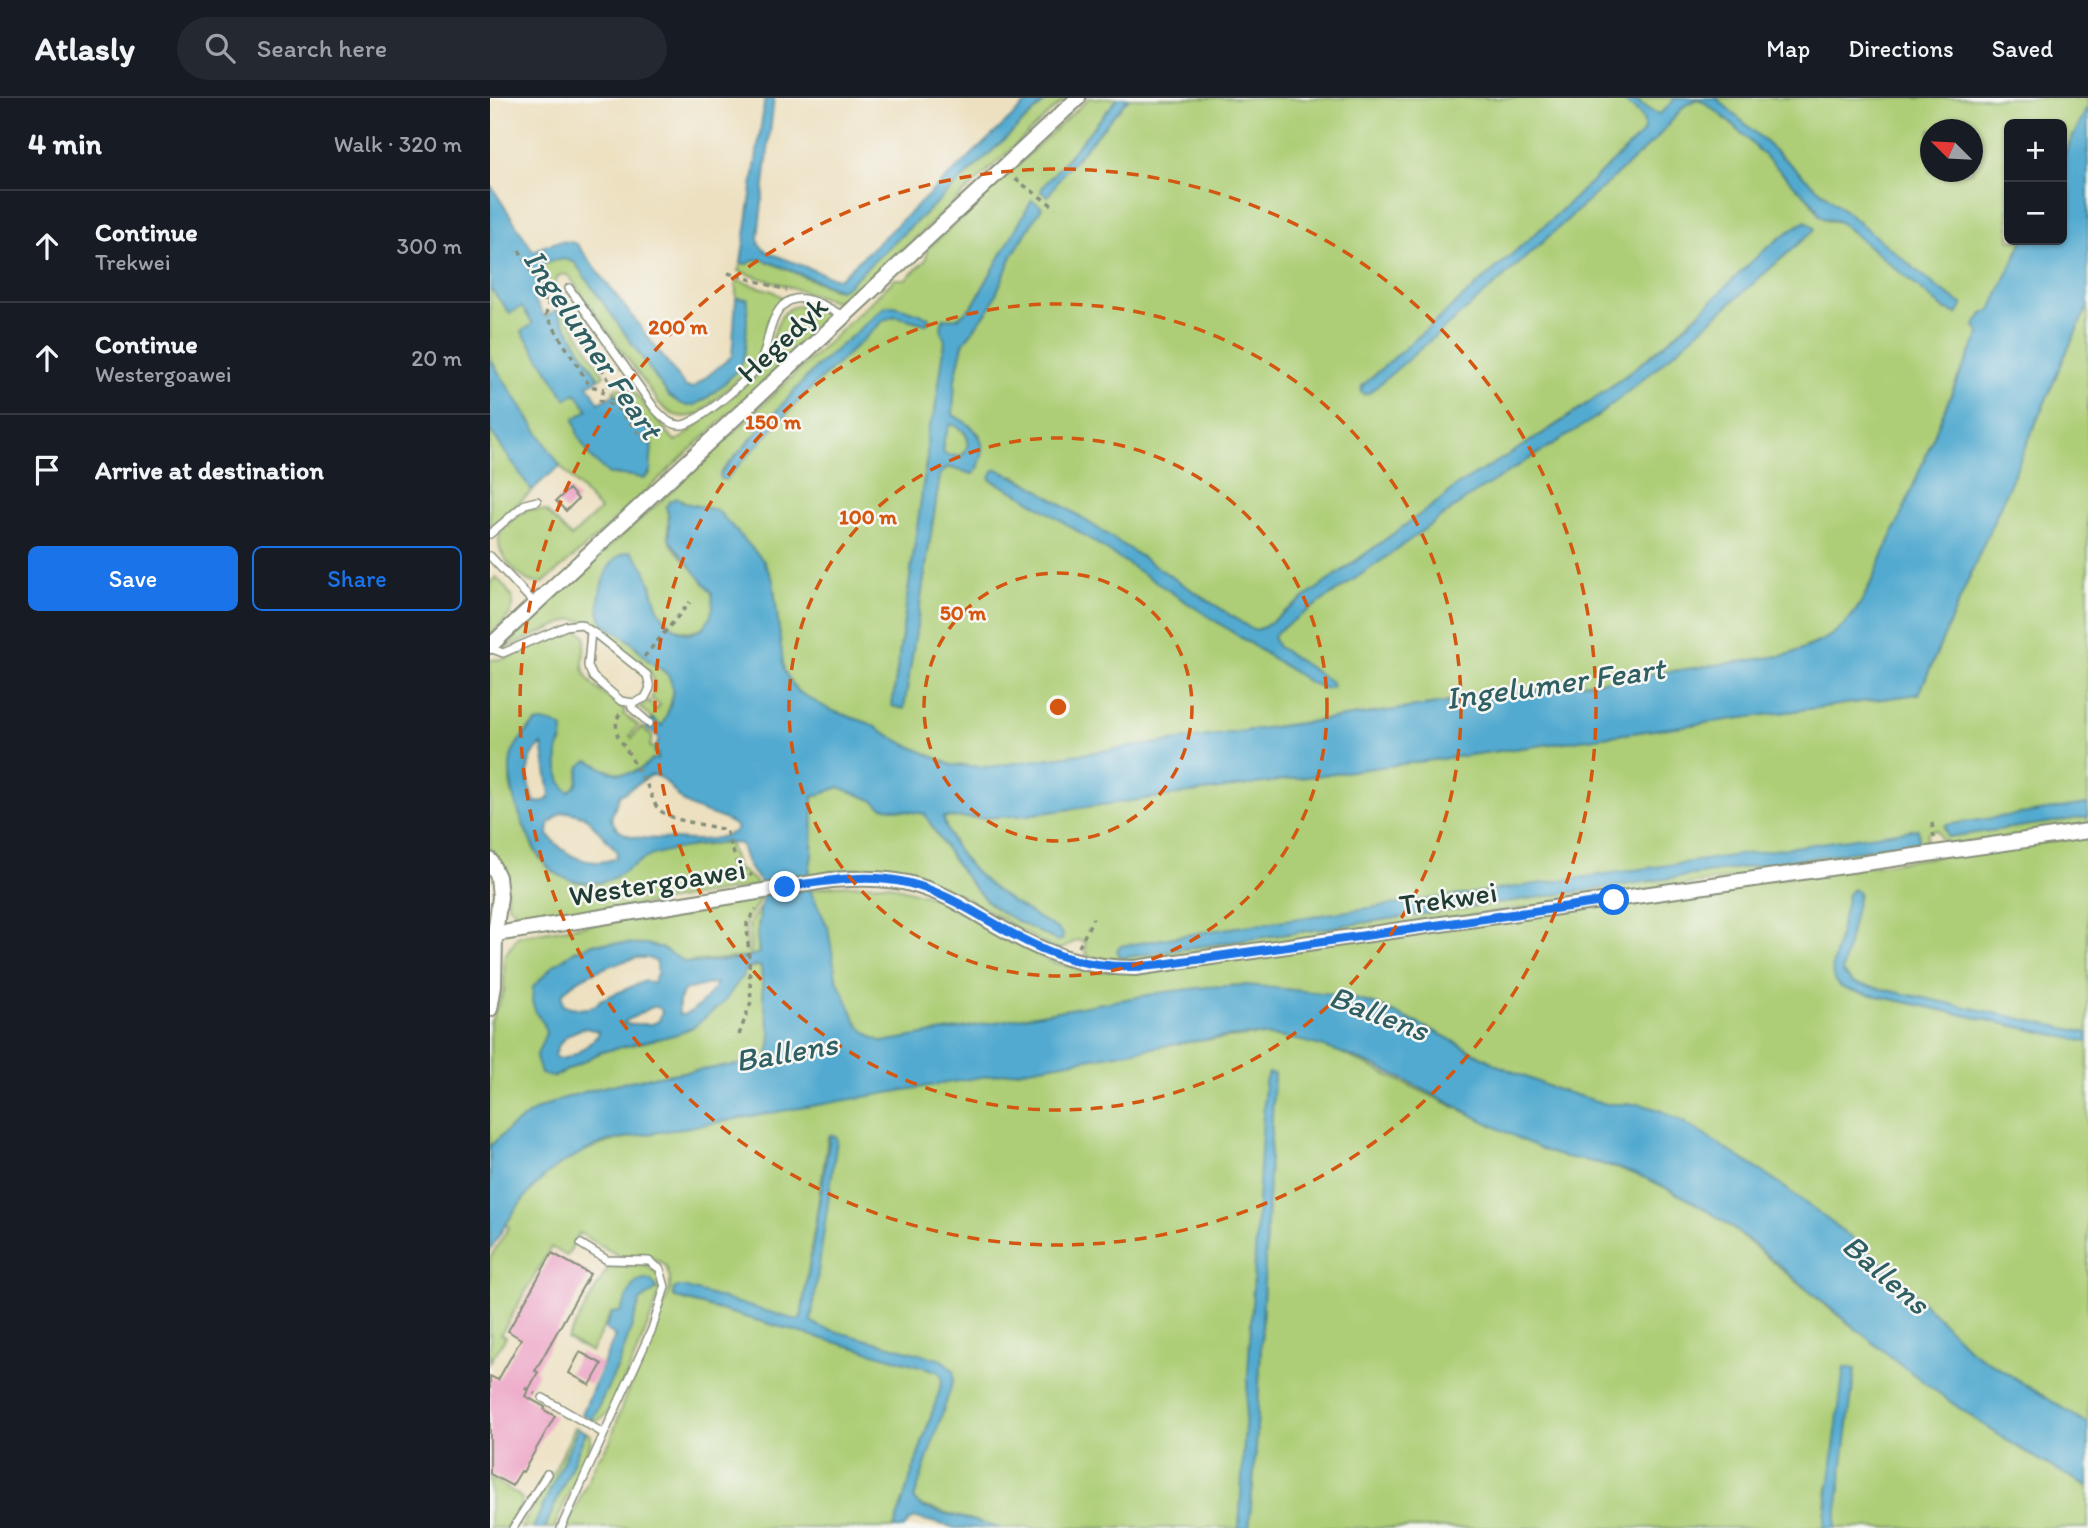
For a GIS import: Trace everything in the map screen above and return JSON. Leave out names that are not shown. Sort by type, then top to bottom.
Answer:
[{"type":"street","name":"Hegedyk","points":[[490,647],[1077,98]]},
{"type":"street","name":"Trekwei","points":[[831,880],[873,878],[908,883],[952,899],[1057,956],[1097,967],[1135,968],[2088,831]]},
{"type":"street","points":[[490,860],[500,887],[492,935],[495,986],[490,1009]]},
{"type":"street","name":"Westergoawei","points":[[492,935],[831,880]]},
{"type":"lane","points":[[569,288],[628,373],[663,416],[671,424],[684,426],[700,418],[757,368],[763,357],[770,328],[784,304],[801,298],[822,303],[844,317]]},
{"type":"lane","points":[[490,534],[525,504],[537,501]]},
{"type":"lane","points":[[490,556],[535,604]]},
{"type":"lane","points":[[490,647],[503,653],[573,623],[580,624],[647,676],[650,682],[648,694],[640,702],[629,704]]},
{"type":"lane","points":[[591,631],[588,660],[590,672],[649,723]]},
{"type":"lane","points":[[561,1528],[652,1329],[664,1293],[665,1280],[660,1269],[649,1261],[607,1260],[581,1244]]},
{"type":"lane","points":[[543,1398],[603,1433]]},
{"type":"lane","points":[[513,1528],[547,1474]]},
{"type":"path","points":[[1002,169],[1056,208]]},
{"type":"path","points":[[519,250],[538,284],[536,298],[549,302]]},
{"type":"path","points":[[728,273],[780,288],[801,298]]},
{"type":"path","points":[[569,288],[549,302],[546,315],[590,386],[604,389]]},
{"type":"path","points":[[558,296],[611,384]]},
{"type":"path","points":[[628,373],[604,389],[601,402],[615,405],[649,445]]},
{"type":"path","points":[[644,657],[690,602]]},
{"type":"path","points":[[629,704],[616,720],[616,729],[656,806],[677,819],[726,830],[740,867],[758,881]]},
{"type":"path","points":[[1932,823],[1933,831]]},
{"type":"path","points":[[739,1035],[751,1002],[747,923],[761,902]]},
{"type":"path","points":[[1082,941],[1093,918]]},
{"type":"green space","points":[[1049,98],[1066,98],[847,302],[834,301],[738,271],[741,263],[748,264],[762,259],[840,290]]},
{"type":"green space","points":[[1089,98],[1118,98],[1042,188],[1048,196],[1064,172],[1129,98],[1619,98],[1638,113],[1644,122],[1642,134],[1552,219],[1362,386],[1364,395],[1504,277],[1656,139],[1684,106],[1697,99],[1742,133],[1805,195],[1825,220],[1840,222],[1944,309],[1957,314],[1962,304],[1938,288],[1810,182],[1716,98],[2088,98],[2088,106],[2067,149],[2067,119],[2004,119],[2004,245],[2021,245],[1991,311],[1983,314],[1980,334],[1958,377],[1893,535],[1861,603],[1848,621],[1830,637],[1787,655],[988,767],[951,765],[868,723],[830,710],[797,691],[784,671],[773,580],[763,560],[681,499],[667,511],[669,538],[709,587],[714,606],[712,616],[697,630],[676,629],[666,622],[658,609],[651,583],[605,624],[630,641],[649,661],[669,675],[673,698],[662,727],[639,707],[649,702],[656,710],[660,705],[651,699],[655,688],[651,673],[596,628],[581,620],[572,619],[503,649],[582,571],[673,490],[895,279],[906,279],[926,260],[927,249]],"holes":[[[1033,201],[1042,207],[1012,256],[991,306],[963,344],[955,379],[953,415],[980,435],[979,467],[973,474],[947,467],[940,475],[904,708],[892,706],[927,457],[927,434],[941,379],[944,332],[973,305]],[[1801,224],[1814,230],[1652,372],[1595,418],[1473,494],[1273,636],[1277,646],[1331,682],[1309,682],[1021,495],[991,480],[1014,475],[1256,630],[1264,627],[1447,495],[1454,487],[1541,434],[1625,376]],[[895,306],[926,324],[895,316],[884,320],[720,474],[815,368]]]},
{"type":"green space","points":[[1634,98],[1676,98],[1660,114]]},
{"type":"green space","points":[[567,259],[575,263],[669,396],[737,372],[747,299],[736,298],[736,280],[772,291],[782,297],[769,319],[759,356],[753,366],[699,414],[682,417],[672,414],[659,403],[569,276],[558,276],[552,290],[544,283],[541,265]]},
{"type":"green space","points":[[490,288],[510,313],[522,306],[533,324],[522,332],[567,399],[576,393],[588,411],[574,420],[609,474],[644,479],[650,474],[652,445],[621,397],[613,391],[616,388],[633,391],[675,441],[762,371],[784,313],[801,305],[811,306],[825,315],[826,323],[598,536],[543,583],[534,583],[516,572],[502,554],[499,541],[505,527],[528,509],[546,511],[571,537],[600,510],[560,466],[490,359]]},
{"type":"green space","points":[[2088,306],[2088,804],[1945,825],[1944,828],[1947,837],[2088,817],[2088,827],[1950,845],[1941,839],[1937,830],[1928,832],[1926,842],[1917,852],[1142,962],[1112,963],[1091,958],[1086,954],[1085,942],[1077,940],[1062,949],[1051,947],[946,888],[901,872],[860,868],[808,877],[812,855],[813,797],[839,787],[870,799],[882,807],[925,814],[957,866],[988,902],[1012,918],[1057,941],[1062,940],[991,888],[975,872],[962,856],[943,817],[1027,815],[1919,694]],"holes":[[[1918,830],[1919,842],[1122,958],[1118,955],[1210,931]]]},
{"type":"green space","points":[[562,307],[604,375],[599,379],[556,310]]},
{"type":"green space","points":[[948,424],[962,430],[966,436],[969,444],[963,455],[951,456],[943,453]]},
{"type":"green space","points":[[490,430],[532,491],[495,524],[490,525]]},
{"type":"green space","points":[[496,577],[510,594],[513,607],[506,619],[490,635],[490,583]]},
{"type":"green space","points":[[576,629],[585,635],[583,664],[588,678],[625,710],[623,714],[638,725],[630,736],[632,738],[641,727],[652,736],[650,747],[656,748],[658,760],[627,775],[588,761],[580,766],[577,784],[569,792],[561,782],[558,769],[558,754],[562,742],[540,722],[533,725],[524,737],[510,781],[521,819],[538,856],[545,865],[560,875],[590,884],[611,879],[660,852],[729,843],[737,867],[756,882],[757,886],[534,922],[508,905],[505,870],[490,848],[490,660],[503,659]]},
{"type":"green space","points":[[2088,836],[2088,1033],[1853,983],[1842,972],[1850,892],[1833,964],[1835,981],[1845,989],[2088,1042],[2088,1424],[1970,1350],[1894,1273],[1772,1178],[1685,1123],[1659,1110],[1640,1104],[1606,1104],[1552,1088],[1497,1065],[1438,1033],[1377,1005],[1340,995],[1247,985],[1166,992],[883,1042],[862,1029],[849,1008],[830,958],[810,890],[832,886],[886,884],[936,898],[1051,962],[1099,972]]},
{"type":"green space","points":[[759,898],[745,923],[748,957],[685,962],[661,948],[646,944],[596,943],[575,951],[566,958],[536,1013],[544,1024],[546,1033],[543,1045],[554,1077],[601,1052],[678,1034],[695,1026],[748,968],[759,966],[771,1036],[765,1061],[657,1076],[576,1094],[535,1111],[511,1127],[490,1146],[490,1023],[504,991],[504,957],[518,936]]},
{"type":"green space","points":[[761,905],[757,936],[759,953],[751,957],[749,924]]},
{"type":"green space","points":[[1260,1035],[1331,1048],[1551,1153],[1642,1176],[1693,1202],[1722,1220],[1841,1318],[2020,1449],[2088,1486],[2088,1528],[1835,1528],[1839,1485],[1828,1487],[1824,1528],[1249,1528],[1256,1448],[1274,1075],[1239,1528],[1000,1528],[915,1504],[914,1499],[953,1370],[820,1327],[811,1321],[836,1137],[828,1137],[801,1318],[797,1320],[678,1287],[673,1294],[677,1298],[938,1371],[942,1383],[894,1528],[567,1528],[597,1460],[610,1442],[624,1400],[659,1320],[670,1289],[670,1279],[666,1266],[659,1261],[644,1255],[621,1257],[579,1233],[567,1256],[551,1247],[501,1334],[506,1337],[490,1362],[490,1258],[509,1227],[506,1224],[521,1202],[552,1170],[569,1158],[588,1150],[657,1131],[1187,1042]]},
{"type":"green space","points":[[644,1265],[659,1277],[659,1294],[639,1347],[609,1410],[597,1421],[592,1420],[619,1364],[640,1301],[646,1295],[651,1280],[637,1281],[620,1312],[611,1313],[591,1352],[567,1339],[608,1268]]},
{"type":"green space","points":[[575,1427],[578,1428],[533,1528],[521,1528],[555,1469]]},
{"type":"green space","points":[[586,1432],[591,1435],[590,1444],[554,1528],[545,1528]]},
{"type":"green space","points":[[490,1478],[522,1499],[507,1528],[490,1528]]},
{"type":"water","points":[[765,98],[774,98],[759,244],[767,252],[840,278],[1032,98],[1049,98],[840,290],[762,259],[748,264],[741,263]]},
{"type":"water","points":[[1118,98],[1129,98],[1064,172],[1048,196],[1041,192],[1042,188]]},
{"type":"water","points":[[1619,98],[1627,98],[1660,114],[1676,98],[1716,98],[1810,182],[1938,288],[1963,305],[1957,314],[1944,309],[1840,222],[1819,215],[1816,206],[1729,121],[1697,99],[1684,106],[1656,139],[1504,277],[1368,394],[1361,393],[1362,386],[1552,219],[1642,134],[1642,117]]},
{"type":"water","name":"Ballens","points":[[2088,106],[2088,306],[1919,694],[1027,815],[943,817],[960,854],[973,869],[1004,896],[1063,934],[1062,940],[1057,941],[1012,918],[988,902],[957,866],[925,814],[882,807],[870,799],[839,787],[813,797],[812,855],[808,877],[810,890],[828,927],[836,977],[858,1025],[873,1038],[883,1042],[1166,992],[1247,985],[1340,995],[1377,1005],[1438,1033],[1497,1065],[1552,1088],[1606,1104],[1640,1104],[1659,1110],[1685,1123],[1772,1178],[1894,1273],[1970,1350],[2088,1424],[2088,1486],[2019,1448],[1951,1402],[1746,1238],[1692,1201],[1632,1173],[1548,1152],[1372,1065],[1335,1050],[1298,1040],[1252,1035],[1187,1042],[607,1141],[566,1161],[537,1184],[514,1212],[490,1250],[490,1146],[519,1122],[543,1107],[576,1094],[657,1076],[765,1061],[769,1051],[771,1036],[763,997],[761,967],[755,965],[748,968],[724,1002],[695,1026],[678,1034],[601,1052],[554,1077],[541,1074],[536,1057],[546,1033],[532,1001],[533,987],[553,966],[575,951],[596,943],[646,944],[661,948],[685,962],[696,963],[741,959],[759,953],[757,936],[763,902],[760,880],[750,869],[741,844],[707,844],[666,851],[646,858],[609,880],[594,883],[575,881],[554,872],[541,859],[515,800],[510,770],[512,753],[524,735],[538,722],[553,723],[563,729],[558,750],[558,769],[560,780],[569,792],[577,784],[580,766],[588,761],[611,772],[624,774],[642,768],[652,759],[658,759],[658,754],[654,753],[659,738],[646,727],[652,719],[662,726],[672,697],[670,679],[628,640],[604,623],[599,602],[605,575],[610,566],[616,558],[631,551],[645,569],[658,609],[677,630],[689,634],[701,630],[710,618],[713,607],[712,593],[669,539],[669,516],[666,507],[670,501],[677,498],[685,503],[717,510],[763,560],[773,580],[784,671],[797,691],[830,710],[868,723],[951,765],[988,767],[1787,655],[1834,633],[1847,622],[1864,597],[1954,387],[1980,334],[1975,326],[1977,320],[1991,310],[2021,245],[2067,245],[2067,149]],"holes":[[[542,744],[550,795],[547,800],[536,803],[529,788],[528,772],[532,757]],[[650,776],[660,777],[688,805],[731,822],[736,826],[736,830],[730,834],[699,840],[639,838],[622,832],[611,818],[619,796]],[[569,812],[586,817],[617,851],[616,858],[587,861],[562,849],[548,835],[549,824],[561,813]],[[636,958],[648,958],[657,962],[657,974],[653,983],[645,981],[600,1000],[593,1007],[583,1009],[563,1005],[562,995],[576,982],[596,971]],[[714,983],[716,985],[695,1009],[679,1015],[679,1001],[684,990]],[[652,1007],[658,1007],[662,1011],[659,1021],[652,1024],[624,1022]],[[585,1028],[598,1031],[598,1035],[575,1054],[558,1059],[555,1055],[559,1045],[566,1037]]]},
{"type":"water","points":[[490,184],[533,251],[560,242],[577,244],[686,387],[693,388],[732,356],[736,298],[748,299],[746,345],[740,366],[711,395],[695,405],[686,406],[669,396],[575,263],[562,259],[541,265],[544,283],[549,289],[534,299],[545,317],[556,310],[599,379],[588,385],[599,403],[615,394],[621,397],[650,435],[651,470],[644,479],[609,474],[592,459],[578,436],[574,419],[588,410],[576,393],[566,399],[522,331],[533,324],[522,307],[510,313],[490,288]]},
{"type":"water","points":[[1032,200],[1042,207],[1012,256],[991,306],[963,344],[955,379],[953,415],[976,432],[983,446],[982,454],[974,474],[947,467],[940,475],[904,709],[892,706],[927,457],[927,434],[935,411],[945,342],[941,328],[943,319],[958,318],[973,305]],"holes":[[[950,424],[967,435],[968,444],[963,455],[951,456],[943,453],[944,439]]]},
{"type":"water","points":[[1806,221],[1814,230],[1652,372],[1595,418],[1473,494],[1278,631],[1273,637],[1277,646],[1331,682],[1333,686],[1330,688],[1309,682],[990,477],[997,469],[1033,486],[1256,630],[1264,627],[1447,495],[1454,487],[1542,434],[1625,376],[1678,333],[1755,258]]},
{"type":"water","points":[[886,306],[895,306],[929,317],[929,320],[927,324],[895,316],[884,320],[807,392],[725,480],[721,479],[720,474],[724,469],[815,368]]},
{"type":"water","points":[[490,359],[560,466],[532,491],[490,430]]},
{"type":"water","points":[[2088,804],[2088,817],[1947,837],[1945,825]]},
{"type":"water","points":[[1918,829],[1919,842],[1121,958],[1117,950],[1121,946],[1210,931]]},
{"type":"water","points":[[1853,889],[1859,893],[1842,972],[1853,983],[2088,1033],[2088,1042],[1841,987],[1834,979],[1832,968],[1848,894]]},
{"type":"water","points":[[1269,1073],[1274,1074],[1256,1448],[1249,1528],[1239,1528],[1265,1081]]},
{"type":"water","points":[[830,1135],[837,1140],[811,1321],[820,1327],[942,1360],[953,1370],[954,1378],[914,1499],[921,1507],[1000,1528],[956,1528],[916,1518],[910,1520],[904,1528],[894,1528],[942,1383],[938,1371],[673,1295],[674,1289],[683,1287],[797,1320],[801,1318]]},
{"type":"water","points":[[645,1279],[651,1280],[657,1289],[640,1301],[619,1364],[592,1420],[582,1414],[615,1336],[605,1328],[612,1313],[620,1312],[632,1287]]},
{"type":"water","points":[[1844,1367],[1855,1369],[1835,1528],[1824,1528]]},
{"type":"water","points":[[578,1428],[586,1432],[545,1528],[533,1528]]},
{"type":"building","points":[[569,489],[578,499],[566,511],[556,501]]},
{"type":"building","points":[[552,1253],[590,1274],[535,1371],[538,1372],[525,1396],[555,1416],[512,1486],[490,1474],[490,1376],[498,1380],[521,1339],[508,1331]]},
{"type":"building","points":[[580,1352],[602,1364],[590,1385],[569,1373]]},
{"type":"route","points":[[785,887],[855,878],[908,883],[943,895],[1041,950],[1074,962],[1116,968],[1158,965],[1614,900]]},
{"type":"water label","name":"Ingelumer Feart","points":[[593,344]]},
{"type":"water label","name":"Ingelumer Feart","points":[[1555,683]]}]
